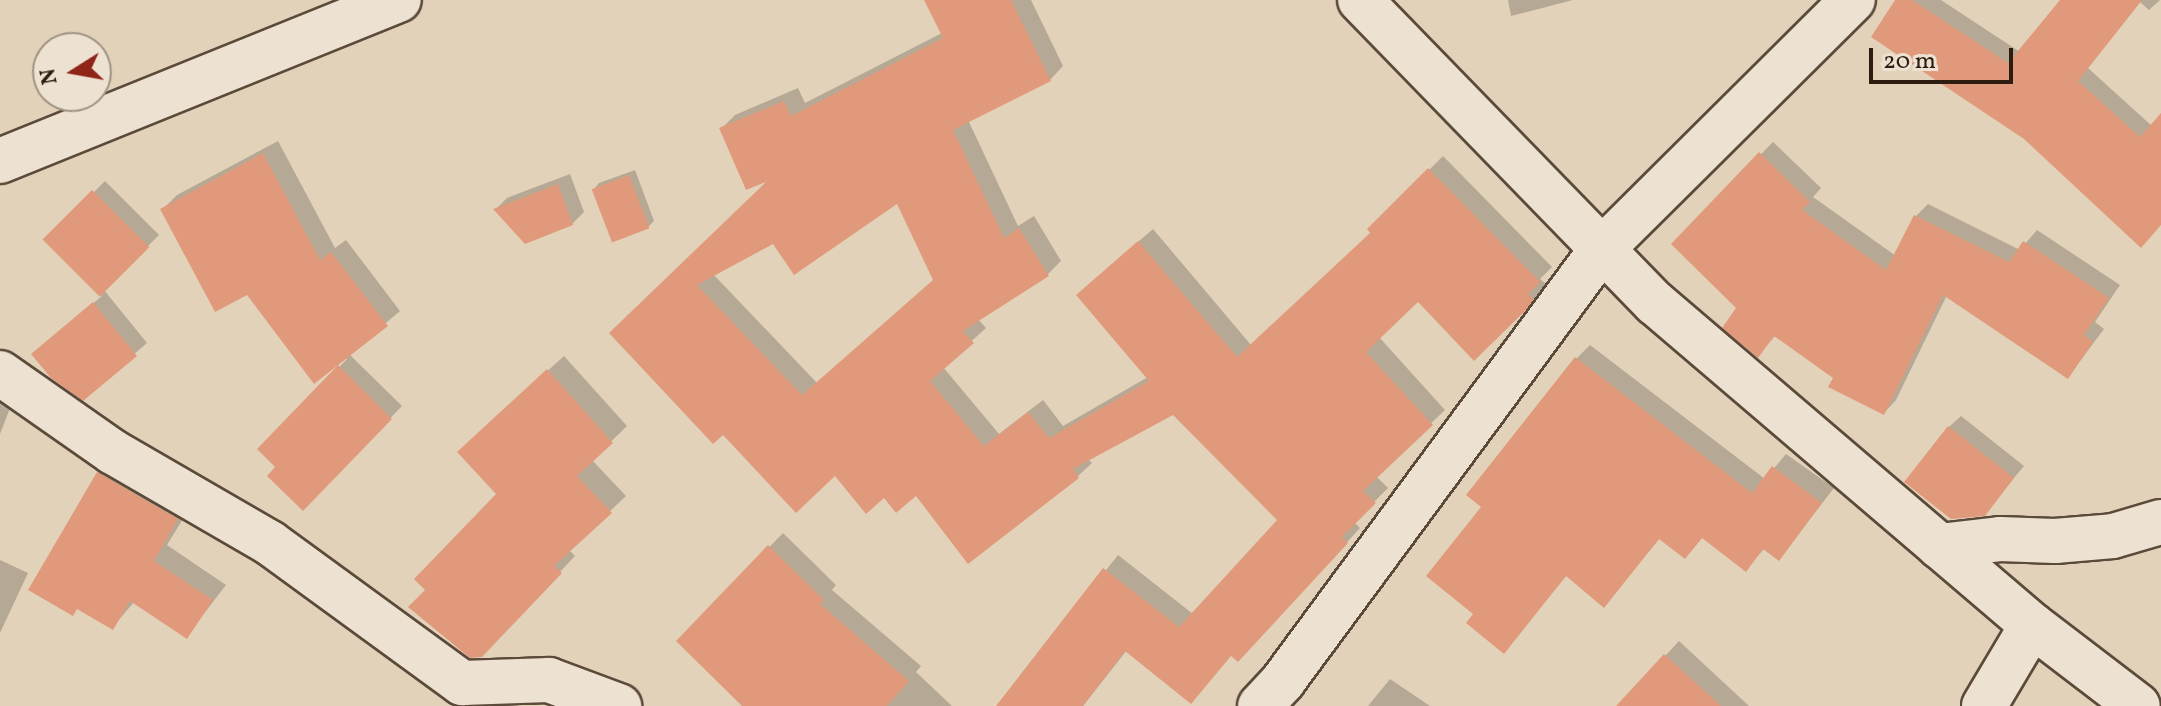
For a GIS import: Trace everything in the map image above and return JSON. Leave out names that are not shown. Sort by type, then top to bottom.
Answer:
[{"type":"street","points":[[0,161],[399,0]]},
{"type":"street","points":[[1360,0],[1655,303],[2032,625],[2138,706]]},
{"type":"street","points":[[1260,706],[1283,681],[1601,250],[1853,0]]},
{"type":"street","points":[[0,373],[113,452],[270,543],[462,683],[549,680],[619,706]]},
{"type":"street","points":[[1939,546],[2000,539],[2055,541],[2113,536],[2161,522]]},
{"type":"street","points":[[1984,706],[2032,625]]},
{"type":"building","points":[[924,0],[1011,0],[1051,81],[953,130],[1004,238],[1019,228],[1049,276],[963,331],[974,343],[930,381],[984,446],[1028,412],[1049,438],[1149,381],[1076,295],[1138,241],[1237,357],[1370,233],[1367,229],[1428,168],[1540,282],[1528,294],[1534,299],[1525,311],[1474,361],[1418,302],[1366,352],[1433,425],[1363,491],[1376,503],[1342,537],[1348,543],[1238,662],[1231,656],[1191,704],[1125,651],[1083,706],[996,706],[1103,568],[1179,627],[1277,520],[1173,415],[1073,469],[1079,478],[968,564],[916,496],[896,513],[884,498],[866,514],[835,476],[796,513],[723,435],[713,444],[609,333],[766,182],[746,190],[719,128],[784,101],[791,116],[943,38]],"holes":[[[897,204],[933,280],[802,395],[697,285],[773,244],[794,275]]]},
{"type":"building","points":[[1895,0],[1912,0],[2008,63],[2060,0],[2142,0],[2078,81],[2140,137],[2161,113],[2161,225],[2141,248],[2024,139],[1871,37]]},
{"type":"building","points":[[1759,152],[1810,202],[1802,210],[1886,270],[1914,215],[2009,262],[2023,241],[2109,298],[2084,335],[2093,342],[2068,379],[1943,295],[1884,415],[1828,387],[1833,378],[1774,336],[1758,358],[1722,328],[1736,308],[1671,244]]},
{"type":"building","points":[[263,153],[320,260],[331,252],[388,326],[314,384],[247,295],[215,312],[160,209]]},
{"type":"building","points":[[629,175],[649,228],[612,243],[592,189]]},
{"type":"building","points":[[558,184],[573,225],[525,244],[493,209]]},
{"type":"building","points":[[92,190],[149,247],[100,297],[43,239]]},
{"type":"building","points":[[93,302],[137,356],[83,401],[51,378],[31,354]]},
{"type":"building","points":[[1575,357],[1752,493],[1772,466],[1822,503],[1779,561],[1763,549],[1746,572],[1702,538],[1685,559],[1659,539],[1604,608],[1566,576],[1504,654],[1466,623],[1473,614],[1426,576],[1481,507],[1466,495]]},
{"type":"building","points":[[338,365],[392,419],[303,511],[267,476],[275,467],[257,449]]},
{"type":"building","points":[[547,369],[613,443],[577,476],[612,513],[554,566],[562,573],[482,657],[470,658],[408,607],[425,590],[414,579],[496,494],[457,452]]},
{"type":"building","points":[[1948,426],[2014,478],[1985,516],[1951,519],[1904,482]]},
{"type":"building","points":[[97,472],[178,519],[154,561],[213,600],[187,639],[130,601],[113,630],[77,609],[73,616],[28,590]]},
{"type":"building","points":[[768,545],[824,600],[820,604],[909,681],[887,706],[742,706],[676,641]]},
{"type":"building","points":[[1664,654],[1721,706],[1616,706]]}]
